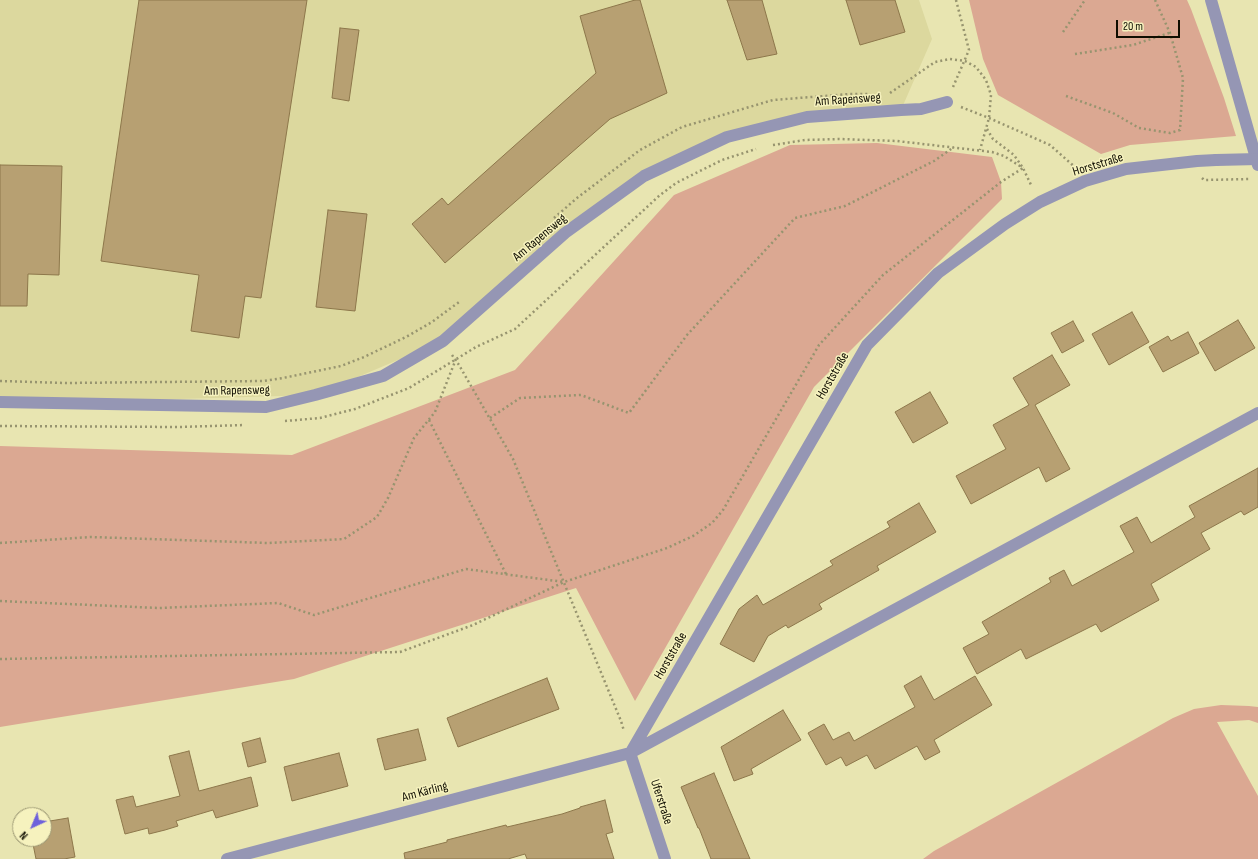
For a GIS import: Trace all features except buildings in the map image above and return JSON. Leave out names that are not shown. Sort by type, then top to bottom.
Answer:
[{"type":"street","points":[[1211,0],[1258,165]]},
{"type":"street","name":"Am Rapensweg","points":[[0,402],[266,407],[383,376],[443,341],[565,233],[644,176],[727,137],[807,117],[901,110],[921,110],[947,102]]},
{"type":"street","name":"Horststraße","points":[[630,753],[867,345],[938,273],[1005,224],[1040,202],[1085,181],[1126,169],[1216,160],[1258,159]]},
{"type":"street","points":[[630,753],[1258,413]]},
{"type":"street","name":"Am Kärling","points":[[227,859],[630,753]]},
{"type":"street","name":"Uferstraße","points":[[630,753],[665,859]]},
{"type":"path","points":[[956,0],[969,50],[947,102],[1050,144],[1074,166],[1085,181]]},
{"type":"path","points":[[1063,32],[1085,0]]},
{"type":"path","points":[[1066,96],[1113,113],[1139,128],[1170,133],[1180,130],[1183,78],[1170,33],[1156,0]]},
{"type":"path","points":[[1075,54],[1133,45],[1170,33]]},
{"type":"path","points":[[889,94],[935,62],[950,59],[965,61],[976,68],[986,80],[991,95],[989,118],[980,150]]},
{"type":"path","points":[[553,219],[577,198],[640,150],[682,127],[773,100],[850,94],[873,94]]},
{"type":"path","points":[[986,129],[993,139],[1014,155],[1023,168],[1040,202]]},
{"type":"path","points":[[490,418],[520,398],[581,395],[629,413],[687,335],[795,218],[845,206],[934,161],[954,147]]},
{"type":"path","points":[[0,659],[400,652],[472,625],[564,582],[667,548],[694,536],[712,523],[723,510],[819,345],[883,275],[1002,182],[1023,168]]},
{"type":"path","points":[[1204,180],[1251,179]]},
{"type":"path","points":[[0,381],[72,383],[263,381],[283,378],[341,366],[364,358],[399,341],[432,322],[460,302]]},
{"type":"path","points":[[432,322],[456,359],[513,459],[621,721],[630,753]]},
{"type":"path","points":[[0,543],[91,537],[268,543],[344,539],[377,517],[388,498],[414,438],[436,412],[456,359]]},
{"type":"path","points":[[428,420],[506,574]]},
{"type":"path","points":[[0,601],[159,608],[278,603],[314,615],[466,569],[564,582]]},
{"type":"shaded area","points":[[0,0],[919,0],[932,39],[901,110],[807,117],[727,137],[644,176],[565,233],[443,341],[315,395],[0,403]]},
{"type":"shaded area","points":[[969,0],[1187,0],[1224,98],[1236,136],[1130,145],[1101,154],[998,95],[983,59]]},
{"type":"shaded area","points":[[877,143],[992,157],[1001,182],[1002,199],[814,387],[635,701],[576,588],[294,679],[0,727],[0,446],[292,455],[515,370],[674,195],[790,145]]},
{"type":"shaded area","points":[[1221,705],[1258,707],[1258,723],[1249,720],[1217,722],[1258,796],[1258,859],[923,859],[934,851],[1173,718],[1194,709]]}]
